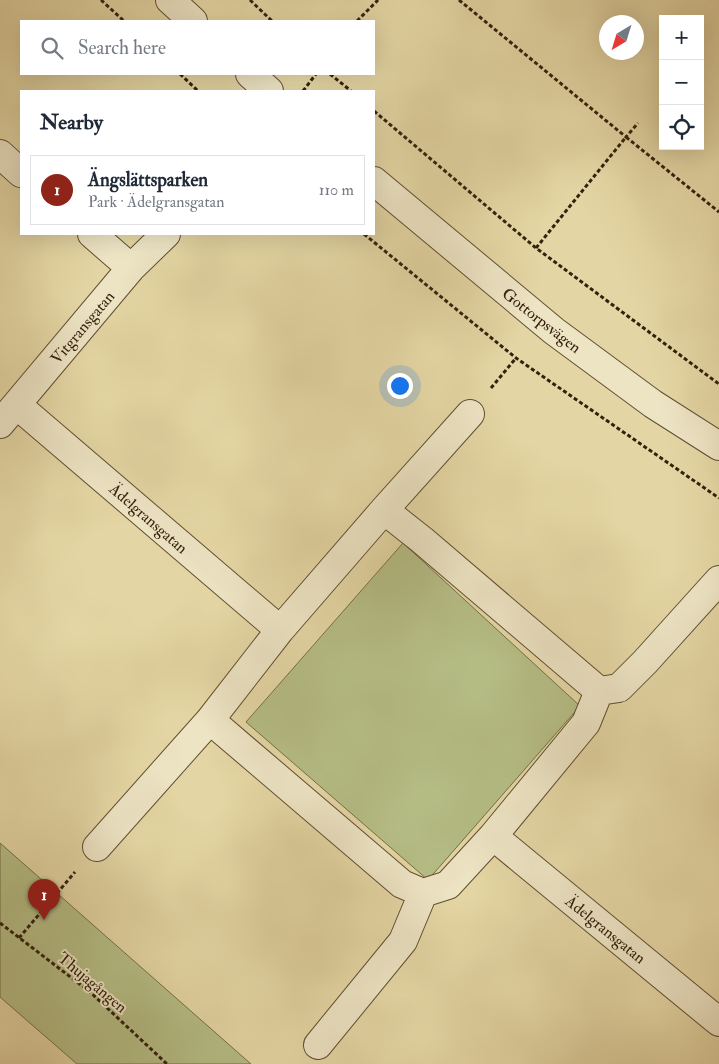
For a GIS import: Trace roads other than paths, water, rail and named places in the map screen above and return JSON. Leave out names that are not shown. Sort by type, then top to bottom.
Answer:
[{"type":"street","points":[[170,0],[192,20]]},
{"type":"street","points":[[251,75],[268,90]]},
{"type":"street","points":[[0,154],[20,171]]},
{"type":"street","name":"Gottorpsvägen","points":[[375,182],[554,331],[653,404],[719,446]]},
{"type":"street","points":[[93,235],[131,268]]},
{"type":"street","name":"Vitgransgatan","points":[[9,414],[131,268],[165,235]]},
{"type":"street","name":"Ädelgransgatan","points":[[9,414],[280,630]]},
{"type":"street","points":[[97,848],[210,720],[280,630],[470,414]]},
{"type":"street","points":[[384,510],[600,691],[619,688],[719,580]]},
{"type":"street","points":[[210,720],[402,884],[423,893],[448,886],[493,836],[586,723],[600,691]]},
{"type":"street","name":"Ädelgransgatan","points":[[493,836],[719,1022]]},
{"type":"street","points":[[318,1045],[403,940],[423,893]]},
{"type":"place","name":"Ängslättsparken","points":[[44,920]]}]
